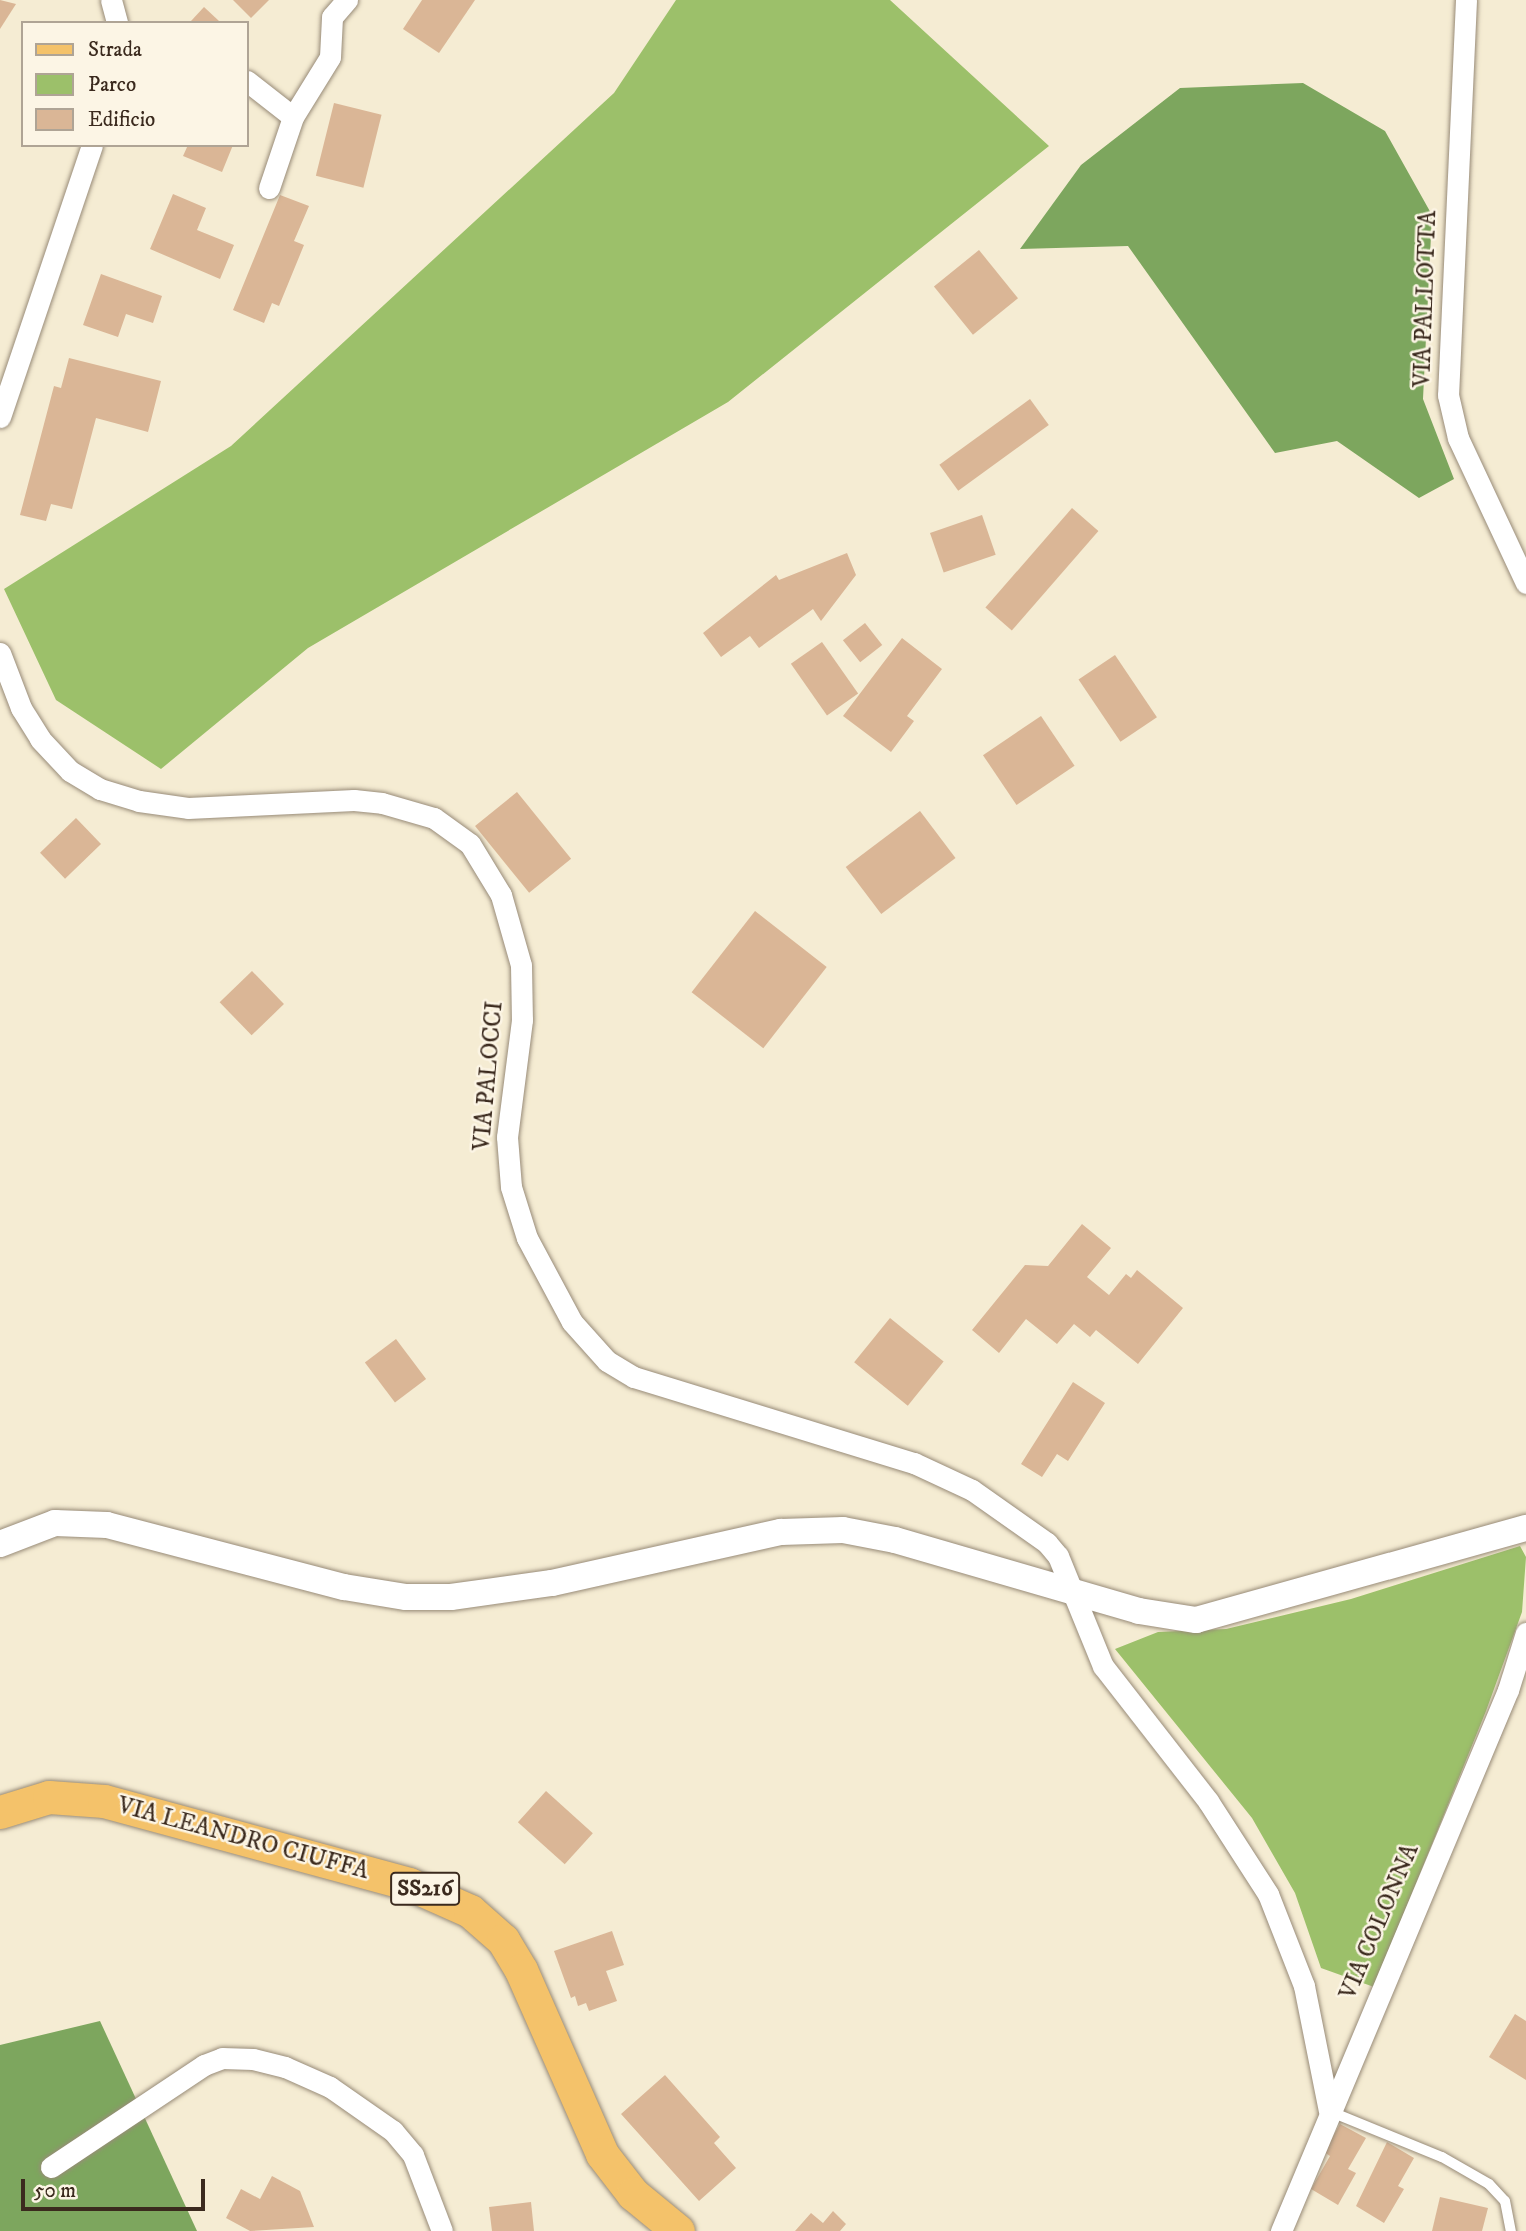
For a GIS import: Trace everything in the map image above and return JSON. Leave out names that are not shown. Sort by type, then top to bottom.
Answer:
[{"type":"main road","name":"VIA LEANDRO CIUFFA","points":[[0,1812],[49,1797],[104,1801],[397,1880],[470,1911],[494,1930],[515,1959],[602,2154],[634,2194],[678,2231]]},
{"type":"street","points":[[111,0],[116,21]]},
{"type":"street","points":[[269,188],[293,117],[330,57],[332,17],[347,0]]},
{"type":"street","name":"VIA PALLOTTA","points":[[1466,0],[1448,395],[1458,438],[1526,583]]},
{"type":"street","points":[[248,82],[293,117]]},
{"type":"street","points":[[0,417],[91,147]]},
{"type":"street","name":"VIA PALOCCI","points":[[0,653],[20,708],[40,739],[70,771],[100,789],[139,802],[196,808],[368,802],[419,812],[462,836],[497,885],[521,965],[522,1020],[507,1137],[515,1204],[548,1281],[586,1340],[607,1361],[634,1377],[904,1459],[962,1485],[1047,1543],[1072,1592],[1103,1666],[1220,1819],[1269,1894],[1304,1986],[1329,2111]]},
{"type":"street","points":[[0,1544],[55,1524],[93,1523],[344,1587],[406,1597],[451,1597],[552,1583],[781,1532],[829,1529],[895,1540],[1154,1615],[1204,1619],[1526,1528]]},
{"type":"street","name":"VIA COLONNA","points":[[1281,2231],[1502,1703],[1526,1633]]},
{"type":"street","points":[[51,2167],[204,2065],[222,2058],[253,2059],[285,2067],[330,2087],[393,2131],[419,2168],[442,2231]]},
{"type":"lane","points":[[1329,2111],[1442,2157],[1489,2184],[1505,2201],[1511,2231]]},
{"type":"green space","points":[[676,0],[890,0],[1049,146],[728,402],[308,648],[161,769],[56,700],[4,589],[231,446],[614,93]]},
{"type":"green space","points":[[1303,83],[1385,131],[1432,215],[1423,399],[1454,479],[1419,498],[1337,441],[1275,453],[1128,246],[1020,249],[1081,165],[1180,88]]},
{"type":"green space","points":[[1520,1546],[1526,1557],[1522,1612],[1486,1711],[1374,1987],[1321,1968],[1295,1893],[1252,1818],[1115,1649],[1158,1632],[1226,1629],[1351,1599]]},
{"type":"green space","points":[[100,2021],[197,2231],[0,2231],[0,2045]]},
{"type":"building","points":[[0,0],[16,4],[0,29]]},
{"type":"building","points":[[233,0],[269,0],[251,18]]},
{"type":"building","points":[[422,0],[475,0],[439,53],[403,29]]},
{"type":"building","points":[[204,7],[219,21],[191,21]]},
{"type":"building","points":[[334,103],[382,115],[363,188],[316,176]]},
{"type":"building","points":[[187,147],[232,147],[222,172],[183,156]]},
{"type":"building","points":[[173,194],[206,208],[197,230],[234,245],[220,279],[150,249]]},
{"type":"building","points":[[280,195],[309,206],[294,241],[304,245],[279,306],[272,303],[264,323],[233,310]]},
{"type":"building","points":[[979,250],[1018,298],[973,335],[934,287]]},
{"type":"building","points":[[101,274],[162,296],[153,323],[126,314],[118,337],[83,325]]},
{"type":"building","points":[[69,358],[161,381],[148,432],[96,418],[72,509],[51,504],[46,521],[20,515],[54,386],[61,388]]},
{"type":"building","points":[[1030,399],[1049,425],[958,491],[939,465]]},
{"type":"building","points":[[1072,508],[1098,531],[1012,631],[985,608]]},
{"type":"building","points":[[982,515],[996,555],[944,573],[930,533]]},
{"type":"building","points":[[847,553],[856,575],[821,621],[813,609],[759,648],[750,636],[721,657],[703,633],[776,575],[779,580]]},
{"type":"building","points":[[865,623],[882,645],[860,662],[843,640]]},
{"type":"building","points":[[902,638],[942,669],[907,716],[914,721],[891,752],[843,716]]},
{"type":"building","points":[[822,642],[858,694],[827,715],[791,664]]},
{"type":"building","points":[[1115,655],[1157,717],[1120,742],[1079,680]]},
{"type":"building","points":[[1041,716],[1075,766],[1017,805],[983,755]]},
{"type":"building","points":[[517,792],[571,859],[529,893],[475,826]]},
{"type":"building","points":[[920,811],[956,858],[881,914],[846,867]]},
{"type":"building","points":[[76,818],[101,844],[65,879],[40,853]]},
{"type":"building","points":[[755,911],[827,967],[763,1048],[692,992]]},
{"type":"building","points":[[252,971],[284,1004],[252,1035],[220,1002]]},
{"type":"building","points":[[1082,1224],[1111,1248],[1087,1277],[1109,1295],[1126,1274],[1131,1278],[1137,1270],[1183,1308],[1138,1364],[1096,1330],[1090,1337],[1074,1324],[1057,1344],[1026,1319],[999,1353],[972,1330],[1025,1265],[1048,1266]]},
{"type":"building","points":[[890,1318],[944,1361],[908,1406],[854,1362]]},
{"type":"building","points":[[396,1339],[426,1379],[395,1402],[365,1362]]},
{"type":"building","points":[[1073,1382],[1105,1403],[1068,1461],[1057,1454],[1042,1477],[1021,1464]]},
{"type":"building","points":[[546,1791],[593,1833],[565,1864],[518,1822]]},
{"type":"building","points":[[612,1931],[624,1965],[606,1971],[617,2001],[589,2011],[586,2003],[578,2006],[575,1996],[571,1998],[554,1951]]},
{"type":"building","points":[[1515,2014],[1526,2021],[1526,2080],[1489,2057]]},
{"type":"building","points":[[665,2075],[720,2137],[714,2143],[736,2168],[699,2201],[621,2114]]},
{"type":"building","points":[[1340,2124],[1366,2138],[1348,2169],[1356,2173],[1338,2205],[1311,2189],[1330,2156],[1324,2152]]},
{"type":"building","points":[[1387,2142],[1414,2158],[1398,2186],[1404,2189],[1384,2223],[1356,2206]]},
{"type":"building","points":[[272,2176],[300,2191],[314,2227],[250,2231],[226,2218],[241,2189],[260,2199]]},
{"type":"building","points":[[1440,2197],[1488,2208],[1482,2231],[1432,2231]]},
{"type":"building","points":[[531,2202],[534,2231],[492,2231],[489,2207]]},
{"type":"building","points":[[833,2211],[846,2224],[840,2231],[795,2231],[811,2213],[823,2223]]}]
